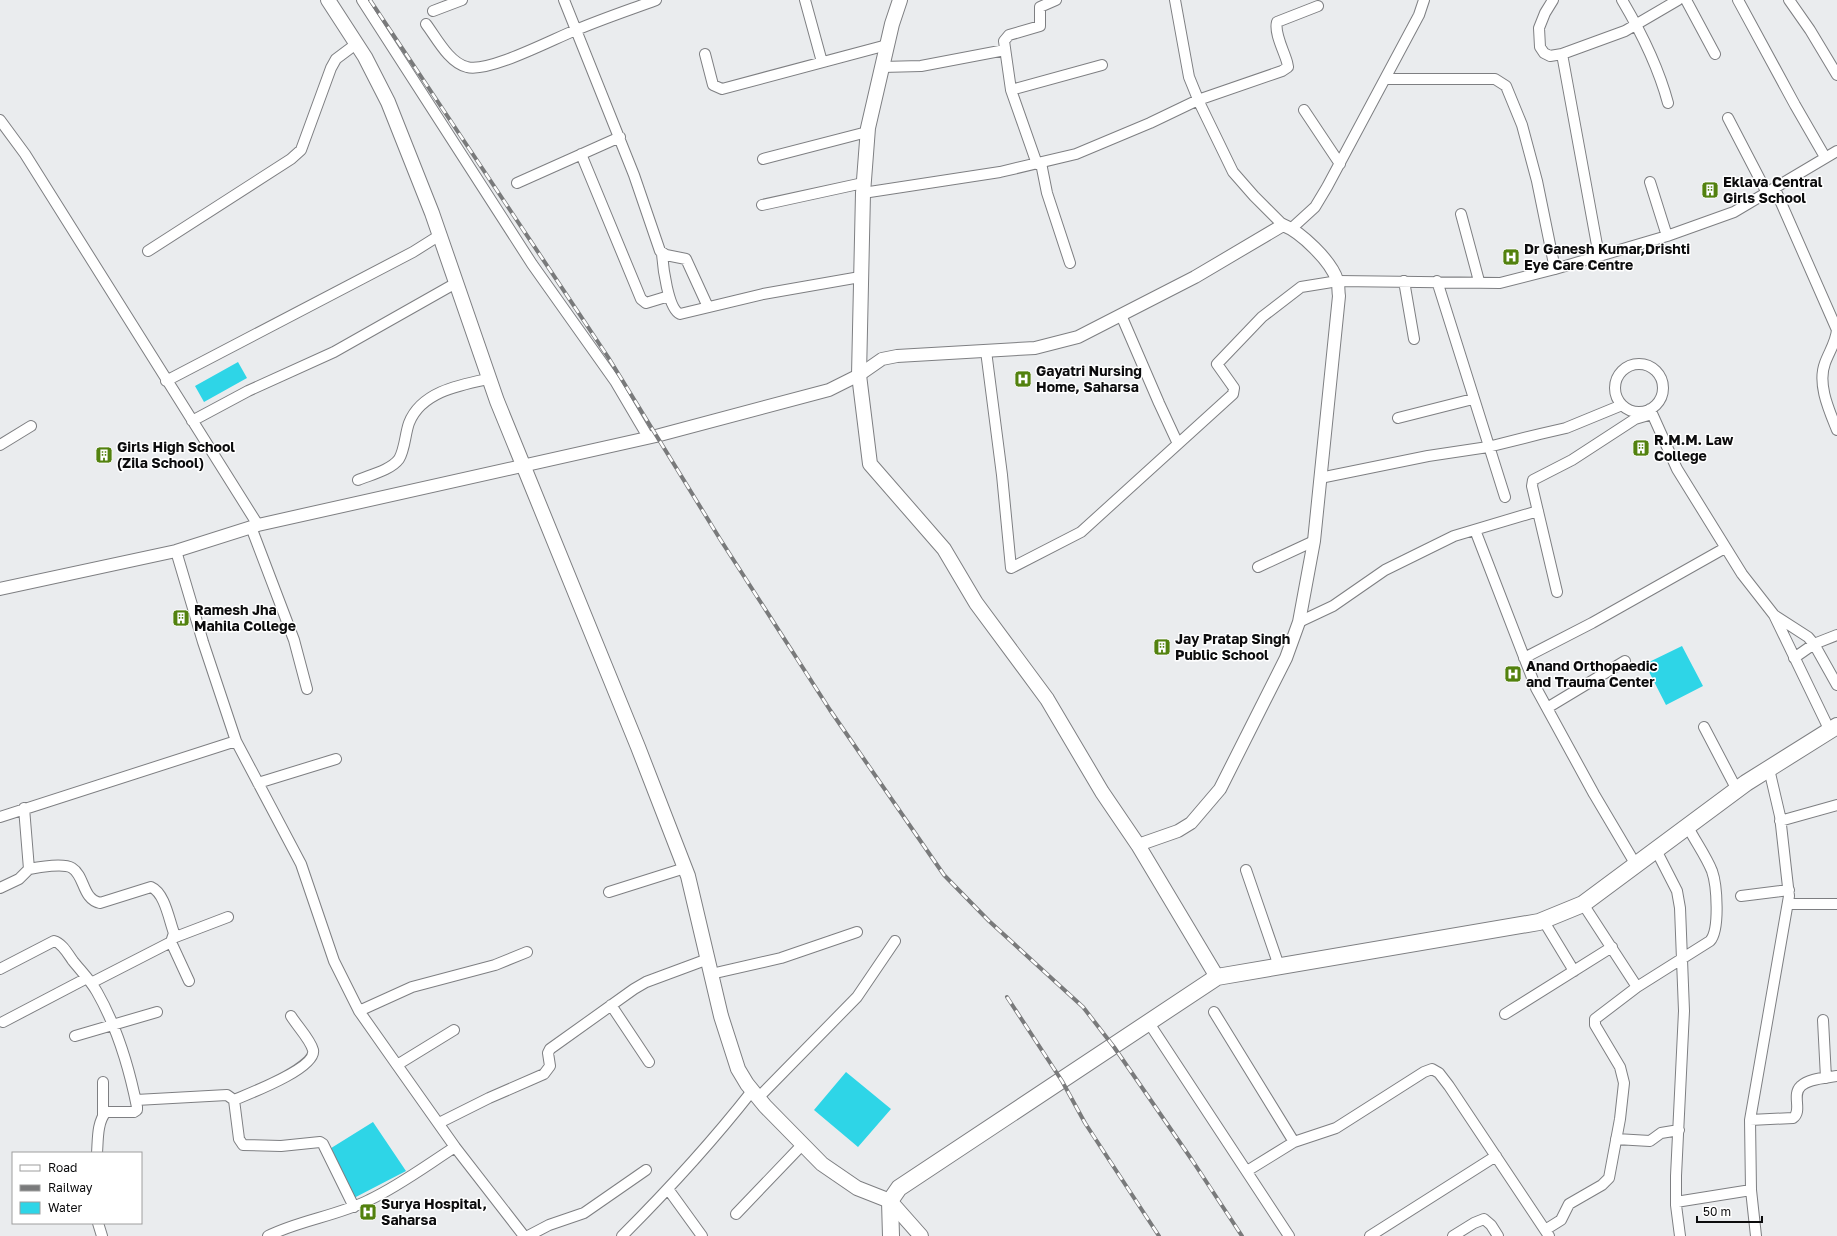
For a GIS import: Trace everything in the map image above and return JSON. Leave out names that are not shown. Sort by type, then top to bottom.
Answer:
[{"type":"highway","points":[[891,1236],[890,1201],[899,1188],[1217,977],[1543,920],[1583,904],[1737,790],[1833,729]]},
{"type":"main road","points":[[328,0],[356,44],[388,102],[440,235],[488,379],[638,747],[685,868],[721,1016],[738,1069],[755,1094],[822,1164],[857,1188],[890,1201],[921,1236]]},
{"type":"main road","points":[[900,0],[887,45],[867,132],[863,188],[859,375],[870,464],[944,548],[976,603],[1047,699],[1102,792],[1138,845],[1217,977]]},
{"type":"street","points":[[362,0],[532,264],[615,381],[648,438]]},
{"type":"street","points":[[433,11],[462,0]]},
{"type":"street","points":[[564,0],[620,137],[662,254],[669,296],[675,311],[680,314],[708,306],[763,294],[860,277]]},
{"type":"street","points":[[426,24],[448,53],[457,62],[466,67],[476,68],[497,63],[577,29],[656,0]]},
{"type":"street","points":[[805,0],[822,62]]},
{"type":"street","points":[[1056,0],[1040,7],[1040,26],[1006,37],[1004,41],[1011,90],[1039,164],[1046,193],[1070,263]]},
{"type":"street","points":[[1138,845],[1178,831],[1191,823],[1220,789],[1286,658],[1299,622],[1314,541],[1339,296],[1338,281],[1328,264],[1317,251],[1287,227],[1233,172],[1198,100],[1189,77],[1174,0]]},
{"type":"street","points":[[0,589],[176,551],[255,526],[648,438],[829,390],[859,375],[882,360],[896,356],[1035,348],[1078,337],[1195,277],[1287,227],[1315,207],[1340,164],[1419,15],[1424,0]]},
{"type":"street","points":[[1552,0],[1539,28],[1539,39],[1544,53],[1550,56],[1562,54],[1625,31],[1674,1]]},
{"type":"street","points":[[1622,0],[1636,25],[1661,79],[1668,103]]},
{"type":"street","points":[[1686,0],[1715,54]]},
{"type":"street","points":[[1738,0],[1826,157]]},
{"type":"street","points":[[1789,0],[1810,30],[1837,75]]},
{"type":"street","points":[[762,205],[863,188],[1000,172],[1039,164],[1076,154],[1112,140],[1198,100],[1282,71],[1288,66],[1278,34],[1277,22],[1318,6]]},
{"type":"street","points":[[148,251],[291,159],[301,150],[331,68],[336,59],[356,44]]},
{"type":"street","points":[[705,54],[713,85],[722,89],[887,45]]},
{"type":"street","points":[[882,67],[921,66],[1005,50]]},
{"type":"street","points":[[1562,54],[1599,256]]},
{"type":"street","points":[[1011,90],[1102,65]]},
{"type":"street","points":[[1385,79],[1495,79],[1506,86],[1522,125],[1537,181],[1555,269]]},
{"type":"street","points":[[1304,110],[1340,164]]},
{"type":"street","points":[[1728,118],[1771,191],[1837,330],[1836,337],[1824,364],[1822,384],[1825,398],[1837,430]]},
{"type":"street","points":[[0,120],[4,134],[24,154],[192,421],[255,526],[294,640],[307,689]]},
{"type":"street","points":[[763,159],[867,132]]},
{"type":"street","points":[[517,183],[620,137]]},
{"type":"street","points":[[986,351],[1002,475],[1011,568],[1081,532],[1233,394],[1234,388],[1217,366],[1229,351],[1262,317],[1296,289],[1305,286],[1338,281],[1479,281],[1500,283],[1555,269],[1667,236],[1734,212],[1837,151]]},
{"type":"street","points":[[581,154],[641,299],[646,303],[651,303],[669,296]]},
{"type":"street","points":[[1650,182],[1667,236]]},
{"type":"street","points":[[1461,214],[1479,281]]},
{"type":"street","points":[[166,381],[413,252],[440,235]]},
{"type":"street","points":[[662,254],[686,259],[708,306]]},
{"type":"street","points":[[1404,281],[1414,339]]},
{"type":"street","points":[[1437,281],[1472,399],[1505,497]]},
{"type":"street","points":[[192,421],[248,391],[334,352],[456,283]]},
{"type":"street","points":[[1121,315],[1178,444]]},
{"type":"street","points":[[1557,592],[1532,486],[1533,480],[1572,460],[1635,419],[1651,412],[1660,400],[1664,386],[1658,372],[1643,364],[1635,364],[1627,367],[1617,379],[1616,395],[1622,404],[1634,411],[1651,412]]},
{"type":"street","points":[[358,480],[388,466],[399,459],[412,417],[424,403],[452,387],[488,379]]},
{"type":"street","points":[[1398,418],[1472,399]]},
{"type":"street","points":[[1320,478],[1421,457],[1488,447],[1566,428],[1622,404]]},
{"type":"street","points":[[1651,412],[1677,469],[1725,548],[1753,590],[1774,615],[1794,658],[1833,729]]},
{"type":"street","points":[[0,445],[31,426]]},
{"type":"street","points":[[1299,622],[1333,606],[1385,570],[1454,536],[1538,511]]},
{"type":"street","points":[[1475,530],[1524,658],[1547,708],[1594,794],[1636,865]]},
{"type":"street","points":[[1258,567],[1314,541]]},
{"type":"street","points":[[1524,658],[1725,548]]},
{"type":"street","points":[[176,551],[203,642],[236,742],[301,864],[334,961],[359,1011],[455,1147],[524,1236]]},
{"type":"street","points":[[1774,615],[1801,631],[1814,644],[1837,685]]},
{"type":"street","points":[[1794,658],[1814,644],[1837,635]]},
{"type":"street","points":[[1547,708],[1625,661]]},
{"type":"street","points":[[1704,727],[1737,790]]},
{"type":"street","points":[[0,817],[24,808],[236,742]]},
{"type":"street","points":[[258,783],[336,759]]},
{"type":"street","points":[[1756,1236],[1751,1190],[1750,1120],[1789,904],[1789,890],[1780,822],[1769,769]]},
{"type":"street","points":[[1780,822],[1837,805]]},
{"type":"street","points":[[24,808],[29,869]]},
{"type":"street","points":[[1247,1171],[1294,1142],[1336,1128],[1424,1072],[1432,1069],[1439,1073],[1547,1233],[1561,1220],[1569,1204],[1608,1181],[1624,1091],[1624,1083],[1620,1067],[1594,1021],[1597,1016],[1637,987],[1710,941],[1715,934],[1715,892],[1712,872],[1688,827]]},
{"type":"street","points":[[1656,850],[1677,891],[1680,908],[1684,1011],[1676,1202],[1680,1236]]},
{"type":"street","points":[[0,888],[19,879],[29,869],[46,866],[68,867],[73,869],[87,894],[95,902],[100,904],[145,889],[156,889],[161,896],[174,933],[172,940],[189,981]]},
{"type":"street","points":[[610,892],[685,868]]},
{"type":"street","points":[[1246,870],[1279,966]]},
{"type":"street","points":[[1741,896],[1789,890]]},
{"type":"street","points":[[1583,904],[1637,987]]},
{"type":"street","points":[[1789,904],[1837,904]]},
{"type":"street","points":[[3,1022],[172,940],[228,917]]},
{"type":"street","points":[[1543,920],[1574,971]]},
{"type":"street","points":[[711,974],[781,958],[857,932]]},
{"type":"street","points":[[622,1236],[668,1189],[722,1128],[755,1094],[857,997],[895,941]]},
{"type":"street","points":[[0,969],[54,942],[58,942],[89,980],[112,1024],[121,1046],[136,1100],[137,1110],[134,1112],[108,1111],[103,1116]]},
{"type":"street","points":[[1505,1014],[1612,947]]},
{"type":"street","points":[[359,1011],[412,987],[495,965],[527,952]]},
{"type":"street","points":[[438,1123],[489,1098],[544,1074],[550,1066],[548,1053],[550,1049],[611,1005],[646,982],[708,959]]},
{"type":"street","points":[[611,1005],[649,1062]]},
{"type":"street","points":[[75,1036],[157,1012]]},
{"type":"street","points":[[1214,1012],[1294,1142]]},
{"type":"street","points":[[234,1100],[280,1080],[304,1065],[311,1057],[313,1050],[291,1016]]},
{"type":"street","points":[[1823,1020],[1826,1078]]},
{"type":"street","points":[[1149,1022],[1289,1236]]},
{"type":"street","points":[[397,1065],[454,1030]]},
{"type":"street","points":[[1750,1120],[1793,1118],[1797,1112],[1796,1096],[1801,1086],[1808,1082],[1837,1076]]},
{"type":"street","points":[[97,1152],[98,1136],[103,1116],[103,1082]]},
{"type":"street","points":[[136,1100],[227,1094],[234,1100],[239,1139],[243,1145],[282,1146],[320,1142],[323,1144],[354,1207]]},
{"type":"street","points":[[1616,1138],[1650,1141],[1661,1133],[1679,1130]]},
{"type":"street","points":[[736,1214],[803,1144]]},
{"type":"street","points":[[268,1236],[286,1227],[354,1207],[370,1200],[408,1178],[455,1147]]},
{"type":"street","points":[[1370,1236],[1496,1156]]},
{"type":"street","points":[[528,1236],[549,1225],[584,1213],[646,1170]]},
{"type":"street","points":[[668,1189],[702,1236]]},
{"type":"street","points":[[1676,1202],[1751,1190]]},
{"type":"street","points":[[1453,1236],[1474,1223],[1484,1219],[1491,1225],[1498,1236]]},
{"type":"street","points":[[98,1224],[102,1236]]},
{"type":"water","points":[[238,362],[247,378],[204,402],[195,386]]},
{"type":"water","points":[[1682,646],[1703,686],[1666,705],[1645,664]]},
{"type":"water","points":[[846,1072],[891,1109],[858,1147],[814,1110]]},
{"type":"water","points":[[373,1122],[406,1171],[352,1199],[328,1150]]},
{"type":"railway","points":[[370,0],[608,357],[720,539],[830,710],[944,875],[989,921],[1083,1007],[1114,1047],[1192,1160],[1242,1236]]},
{"type":"railway","points":[[1007,997],[1062,1081],[1085,1123],[1159,1236]]},
{"type":"place","name":"Eklava Central Girls School","points":[[1710,190]]},
{"type":"place","name":"Dr Ganesh Kumar,Drishti Eye Care Centre","points":[[1511,257]]},
{"type":"place","name":"Gayatri Nursing Home, Saharsa","points":[[1023,379]]},
{"type":"place","name":"R.M.M. Law College","points":[[1641,448]]},
{"type":"place","name":"Girls High School (Zila School)","points":[[104,455]]},
{"type":"place","name":"Ramesh Jha Mahila College","points":[[181,618]]},
{"type":"place","name":"Jay Pratap Singh Public School","points":[[1162,647]]},
{"type":"place","name":"Anand Orthopaedic and Trauma Center","points":[[1513,674]]},
{"type":"place","name":"Surya Hospital, Saharsa","points":[[368,1212]]}]
